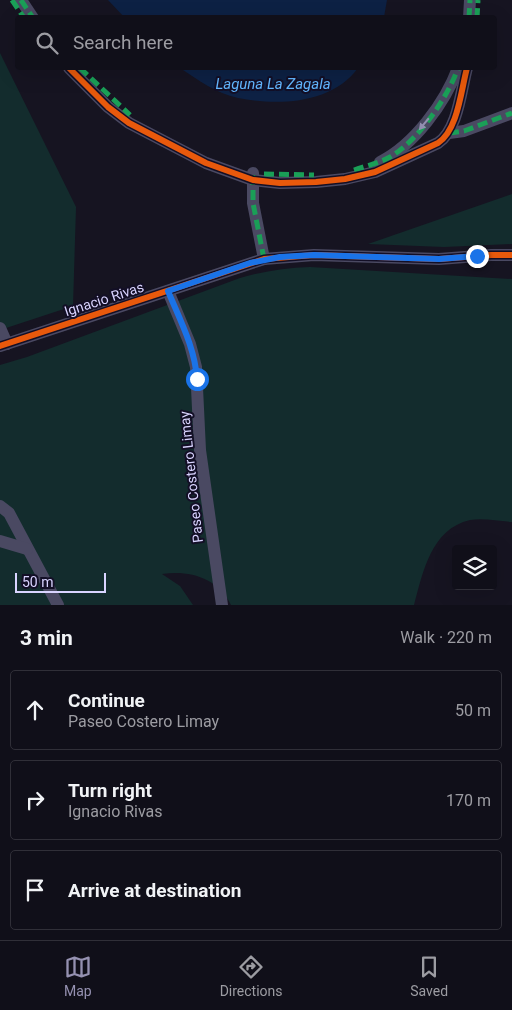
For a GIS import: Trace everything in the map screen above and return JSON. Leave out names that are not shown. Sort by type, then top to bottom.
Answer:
[{"type":"street","points":[[12,0],[22,15]]},
{"type":"street","points":[[21,0],[31,15]]},
{"type":"street","points":[[469,15],[470,0]]},
{"type":"street","points":[[476,15],[478,0]]},
{"type":"street","points":[[71,70],[108,107],[129,123],[206,163],[253,176],[338,173],[380,162],[438,143],[449,133],[466,70]]},
{"type":"street","points":[[82,70],[122,109],[142,122],[195,151],[253,176]]},
{"type":"street","points":[[404,153],[446,95],[457,70]]},
{"type":"street","points":[[446,95],[453,94],[457,107]]},
{"type":"street","points":[[449,133],[464,132],[512,113]]},
{"type":"street","points":[[253,176],[253,204],[264,259]]},
{"type":"street","name":"Ignacio Rivas","points":[[3,345],[264,259],[305,255],[439,259],[491,255],[512,256]]},
{"type":"street","name":"Paseo Costero Limay","points":[[168,291],[190,344],[196,367],[200,450],[222,605]]},
{"type":"street","points":[[0,328],[3,345]]},
{"type":"street","points":[[0,506],[9,513],[27,550],[58,605]]},
{"type":"street","points":[[0,541],[27,550]]},
{"type":"green space","points":[[0,53],[76,207],[73,306],[0,330]]},
{"type":"green space","points":[[512,194],[512,244],[444,247],[368,244]]},
{"type":"green space","points":[[310,267],[512,279],[512,522],[486,519],[470,520],[446,532],[438,542],[425,566],[414,605],[231,605],[219,588],[211,582],[193,575],[172,573],[162,574],[180,586],[193,605],[0,605],[0,365],[27,357],[240,278],[275,270]]},
{"type":"water","points":[[108,0],[387,0],[384,15],[122,15]]},
{"type":"water","name":"Laguna La Zagala","points":[[183,70],[356,70],[347,80],[334,89],[303,100],[287,102],[238,98],[208,86]]},
{"type":"marked path","points":[[12,0],[22,15]]},
{"type":"marked path","points":[[21,0],[31,15]]},
{"type":"marked path","points":[[469,15],[470,0]]},
{"type":"marked path","points":[[477,15],[478,0]]},
{"type":"marked path","points":[[82,70],[130,115]]},
{"type":"marked path","points":[[354,170],[377,163],[401,150],[431,117],[447,92],[457,70]]},
{"type":"marked path","points":[[449,133],[464,131],[512,113]]},
{"type":"marked path","points":[[264,174],[314,175]]},
{"type":"marked path","points":[[253,175],[253,203],[264,259]]},
{"type":"cycle path","points":[[71,70],[108,107],[129,123],[206,163],[253,180],[280,183],[345,179],[375,172],[438,143],[445,137],[454,119],[467,70]]},
{"type":"cycle path","points":[[0,346],[264,259],[314,255],[439,259],[512,255]]},
{"type":"route","points":[[197,379],[194,356],[168,291],[250,263],[280,257],[314,255],[439,259],[477,256]]}]
